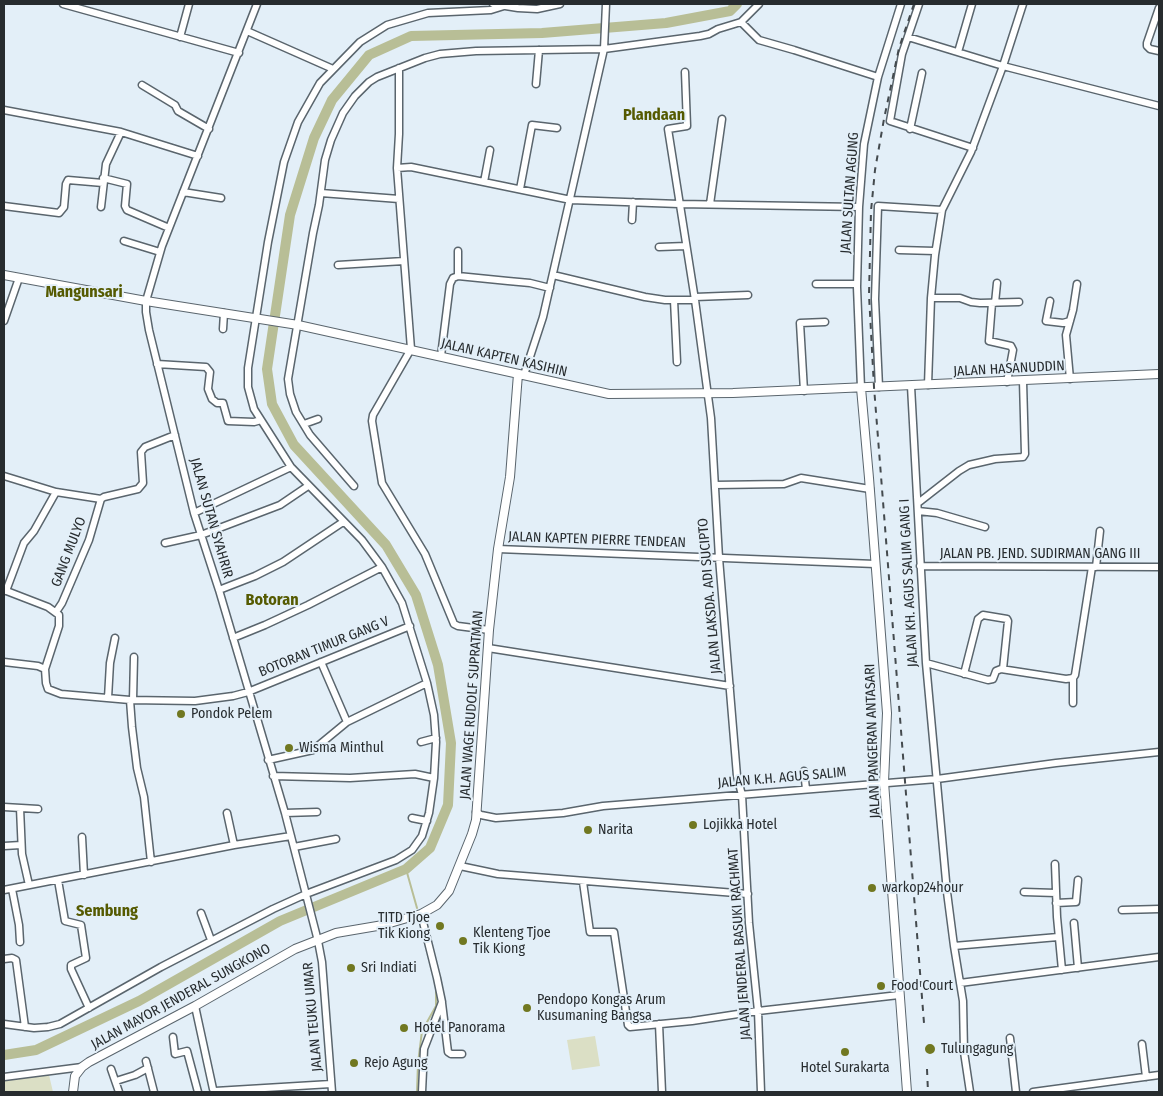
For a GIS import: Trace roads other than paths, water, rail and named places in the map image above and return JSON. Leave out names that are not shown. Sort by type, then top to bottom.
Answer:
[{"type":"main road","name":"JALAN KAPTEN KASIHIN","points":[[4,275],[146,301],[297,325],[609,394],[707,394],[861,388]]},
{"type":"main road","name":"JALAN WAGE RUDOLF SUPRATMAN","points":[[318,941],[336,933],[383,925],[421,914],[438,905],[449,891],[475,827],[489,630],[498,549],[509,485],[521,374]]},
{"type":"main road","name":"JALAN HASANUDDIN","points":[[861,388],[1159,374]]},
{"type":"main road","name":"JALAN PANGERAN ANTASARI","points":[[861,388],[887,713],[884,782],[907,1092]]},
{"type":"main road","name":"JALAN MAYOR JENDERAL SUNGKONO","points":[[73,1092],[75,1076],[82,1067],[94,1059],[195,1006],[295,949],[318,941]]},
{"type":"street","points":[[63,4],[239,54]]},
{"type":"street","points":[[180,37],[189,4]]},
{"type":"street","points":[[146,301],[160,252],[257,4]]},
{"type":"street","points":[[493,4],[537,8],[560,4]]},
{"type":"street","points":[[354,486],[320,448],[296,412],[290,394],[288,379],[325,160],[343,113],[355,96],[369,82],[399,68],[440,54],[476,51],[604,49],[709,34],[718,29],[741,22],[759,4]]},
{"type":"street","name":"JALAN SULTAN AGUNG","points":[[861,388],[857,284],[859,207],[864,144],[878,77],[901,4]]},
{"type":"street","points":[[919,4],[902,54],[889,119],[891,123],[910,128],[971,152]]},
{"type":"street","points":[[958,52],[972,4]]},
{"type":"street","points":[[928,385],[931,298],[942,210],[971,152],[1003,66],[1023,4]]},
{"type":"street","points":[[4,1024],[25,1027],[48,1027],[54,1025],[89,1008],[211,940],[273,909],[383,865],[406,854],[420,841],[427,821],[434,778],[436,738],[434,715],[427,683],[402,603],[382,567],[362,540],[291,467],[254,409],[248,387],[248,368],[258,318],[271,225],[284,162],[298,122],[320,83],[360,42],[387,25],[428,13],[491,10],[504,6]]},
{"type":"street","points":[[521,374],[543,317],[554,275],[604,49],[606,6]]},
{"type":"street","points":[[1159,8],[1147,43],[1150,49],[1159,51]]},
{"type":"street","points":[[741,22],[758,40],[878,77]]},
{"type":"street","points":[[247,30],[333,69]]},
{"type":"street","points":[[908,36],[1003,66],[1159,106]]},
{"type":"street","points":[[536,84],[539,50]]},
{"type":"street","points":[[399,68],[397,168],[411,349],[375,404],[372,421],[382,483],[425,554],[454,624],[489,630]]},
{"type":"street","name":"JALAN LAKSDA. ADI SUCIPTO","points":[[685,72],[687,126],[668,129],[695,299],[711,418],[719,558],[737,776],[742,795]]},
{"type":"street","points":[[910,128],[922,73]]},
{"type":"street","points":[[142,85],[175,105],[178,111],[209,129]]},
{"type":"street","points":[[4,110],[121,132],[198,156]]},
{"type":"street","points":[[710,204],[722,119]]},
{"type":"street","points":[[520,189],[532,125],[557,128]]},
{"type":"street","points":[[101,207],[103,180],[108,157],[121,132]]},
{"type":"street","points":[[484,182],[490,150]]},
{"type":"street","points":[[397,168],[411,168],[571,200],[859,207]]},
{"type":"street","points":[[4,206],[59,213],[64,207],[68,180],[103,180],[127,184],[125,206],[128,210],[169,228]]},
{"type":"street","points":[[183,192],[221,198]]},
{"type":"street","points":[[320,193],[399,199]]},
{"type":"street","points":[[632,220],[633,202]]},
{"type":"street","points":[[879,387],[875,298],[878,206],[942,210]]},
{"type":"street","points":[[124,241],[160,252]]},
{"type":"street","points":[[659,247],[686,246]]},
{"type":"street","points":[[899,250],[936,251]]},
{"type":"street","points":[[458,251],[458,276]]},
{"type":"street","points":[[338,264],[404,261]]},
{"type":"street","points":[[554,275],[625,293],[674,300],[748,294]]},
{"type":"street","points":[[440,356],[450,284],[453,278],[458,276],[530,283],[550,288]]},
{"type":"street","points":[[4,322],[19,278]]},
{"type":"street","points":[[997,283],[989,341],[1011,346],[1013,350],[1008,382]]},
{"type":"street","points":[[816,284],[857,284]]},
{"type":"street","points":[[1070,379],[1066,335],[1077,284]]},
{"type":"street","points":[[931,298],[951,298],[971,302],[1019,302]]},
{"type":"street","points":[[674,300],[676,362]]},
{"type":"street","name":"JALAN SUTAN SYAHRIR","points":[[146,301],[149,330],[194,513],[219,590],[285,813],[318,941]]},
{"type":"street","points":[[1050,301],[1046,321],[1063,323],[1070,321]]},
{"type":"street","points":[[222,329],[224,313]]},
{"type":"street","points":[[804,391],[800,323],[825,322]]},
{"type":"street","points":[[157,364],[206,366],[210,372],[208,389],[212,399],[217,403],[223,404],[228,421],[254,422],[261,420]]},
{"type":"street","points":[[985,527],[918,507],[954,474],[969,465],[996,459],[1024,457],[1024,381]]},
{"type":"street","name":"JALAN KH. AGUS SALIM GANG I","points":[[911,386],[926,663],[954,946],[965,1028],[964,1052],[970,1092]]},
{"type":"street","points":[[304,424],[318,419]]},
{"type":"street","points":[[4,476],[56,492],[101,499],[138,489],[142,486],[141,452],[146,447],[174,435]]},
{"type":"street","points":[[194,513],[291,467]]},
{"type":"street","points":[[715,485],[784,484],[801,478],[870,489]]},
{"type":"street","points":[[165,543],[201,535],[280,505],[308,486]]},
{"type":"street","points":[[56,492],[34,531],[24,543],[5,591],[48,607],[57,613]]},
{"type":"street","name":"GANG MULYO","points":[[45,670],[59,626],[57,613],[85,549],[101,499]]},
{"type":"street","points":[[219,590],[256,576],[283,562],[343,522]]},
{"type":"street","points":[[1073,703],[1073,678],[1100,531]]},
{"type":"street","name":"JALAN KAPTEN PIERRE TENDEAN","points":[[498,549],[875,564]]},
{"type":"street","name":"JALAN PB. JEND. SUDIRMAN GANG III","points":[[920,566],[1159,567]]},
{"type":"street","points":[[233,638],[308,605],[382,567]]},
{"type":"street","points":[[964,674],[978,619],[983,615],[1007,619],[1008,621],[1003,669]]},
{"type":"street","name":"BOTORAN TIMUR GANG V","points":[[45,670],[47,686],[54,692],[132,700],[195,701],[248,692],[410,626]]},
{"type":"street","points":[[108,698],[110,663],[115,638]]},
{"type":"street","points":[[488,648],[730,686]]},
{"type":"street","points":[[134,657],[132,727],[144,797],[151,862]]},
{"type":"street","points":[[4,662],[38,666],[45,670]]},
{"type":"street","points":[[321,662],[347,722]]},
{"type":"street","points":[[926,663],[990,680],[993,679],[998,669],[1066,679],[1073,678]]},
{"type":"street","points":[[268,760],[313,750],[347,722],[427,683]]},
{"type":"street","points":[[421,742],[436,738]]},
{"type":"street","name":"JALAN K.H. AGUS SALIM","points":[[476,812],[496,818],[563,813],[613,805],[937,779],[1056,763],[1159,752]]},
{"type":"street","points":[[804,771],[806,789]]},
{"type":"street","points":[[273,776],[350,778],[415,774],[434,778]]},
{"type":"street","name":"JALAN JENDERAL BASUKI RACHMAT","points":[[742,795],[749,923],[758,1011],[761,1092]]},
{"type":"street","points":[[4,807],[38,809]]},
{"type":"street","points":[[20,808],[21,845],[29,885]]},
{"type":"street","points":[[285,813],[317,812]]},
{"type":"street","points":[[227,813],[234,845]]},
{"type":"street","points":[[412,818],[427,821]]},
{"type":"street","points":[[4,890],[234,845],[291,836]]},
{"type":"street","points":[[82,837],[84,874]]},
{"type":"street","points":[[294,847],[336,839]]},
{"type":"street","points":[[4,846],[21,845]]},
{"type":"street","points":[[1055,864],[1058,937],[1062,970]]},
{"type":"street","points":[[460,866],[498,874],[748,894]]},
{"type":"street","points":[[58,880],[66,921],[81,925],[86,958],[71,964],[71,969],[89,1008]]},
{"type":"street","points":[[1056,904],[1076,902],[1078,880]]},
{"type":"street","points":[[583,882],[590,932],[614,932],[628,1026],[631,1028],[758,1011],[900,996]]},
{"type":"street","points":[[12,889],[19,925],[20,942]]},
{"type":"street","points":[[1024,892],[1056,893]]},
{"type":"street","points":[[1122,910],[1159,909]]},
{"type":"street","points":[[201,913],[211,940]]},
{"type":"street","points":[[421,914],[438,978],[448,1052],[451,1054],[462,1054]]},
{"type":"street","points":[[1074,923],[1078,968]]},
{"type":"street","points":[[954,946],[1058,937]]},
{"type":"street","name":"JALAN TEUKU UMAR","points":[[318,941],[322,962],[332,1092]]},
{"type":"street","points":[[960,983],[1159,957]]},
{"type":"street","points":[[4,959],[12,958],[16,960],[25,1027]]},
{"type":"street","points":[[422,1092],[424,1049],[442,1002]]},
{"type":"street","points":[[195,1006],[215,1091],[331,1084]]},
{"type":"street","points":[[659,1024],[662,1092]]},
{"type":"street","points":[[173,1037],[176,1054],[187,1051],[198,1092]]},
{"type":"street","points":[[1010,1038],[1016,1092]]},
{"type":"street","points":[[1142,1044],[1146,1077]]},
{"type":"street","points":[[146,1061],[154,1092]]},
{"type":"street","points":[[4,1077],[82,1067]]},
{"type":"street","points":[[116,1081],[135,1075],[148,1068]]},
{"type":"street","points":[[111,1069],[119,1092]]},
{"type":"street","points":[[1033,1092],[1070,1090],[1159,1075]]},
{"type":"waterway","points":[[4,1055],[36,1050],[139,1001],[280,921],[406,869],[430,848],[448,805],[451,743],[438,665],[416,595],[386,545],[294,445],[272,404],[267,369],[290,215],[314,138],[332,100],[369,55],[411,36],[542,33],[666,23],[730,11],[737,4]]},
{"type":"waterway","points":[[406,869],[417,908]]},
{"type":"waterway","points":[[417,1092],[422,1031],[436,1006],[436,989]]},
{"type":"railway","points":[[914,4],[899,48],[875,170],[871,211],[869,295],[874,387],[924,1023]]},
{"type":"railway","points":[[927,1069],[928,1092]]},
{"type":"place","name":"Pondok Pelem","points":[[181,714]]},
{"type":"place","name":"Wisma Minthul","points":[[289,748]]},
{"type":"place","name":"Lojikka Hotel","points":[[693,825]]},
{"type":"place","name":"Narita","points":[[588,830]]},
{"type":"place","name":"warkop24hour","points":[[872,888]]},
{"type":"place","name":"TITD Tjoe Tik Kiong","points":[[440,926]]},
{"type":"place","name":"Klenteng Tjoe Tik Kiong","points":[[463,941]]},
{"type":"place","name":"Sri Indiati","points":[[351,968]]},
{"type":"place","name":"Food Court","points":[[881,986]]},
{"type":"place","name":"Pendopo Kongas Arum Kusumaning Bangsa","points":[[527,1008]]},
{"type":"place","name":"Hotel Panorama","points":[[404,1028]]},
{"type":"place","name":"Tulungagung","points":[[930,1049]]},
{"type":"place","name":"Hotel Surakarta","points":[[845,1052]]},
{"type":"place","name":"Rejo Agung","points":[[354,1063]]},
{"type":"district","name":"Plandaan","points":[[654,116]]},
{"type":"district","name":"Mangunsari","points":[[84,293]]},
{"type":"district","name":"Botoran","points":[[272,601]]},
{"type":"district","name":"Sembung","points":[[107,912]]}]
